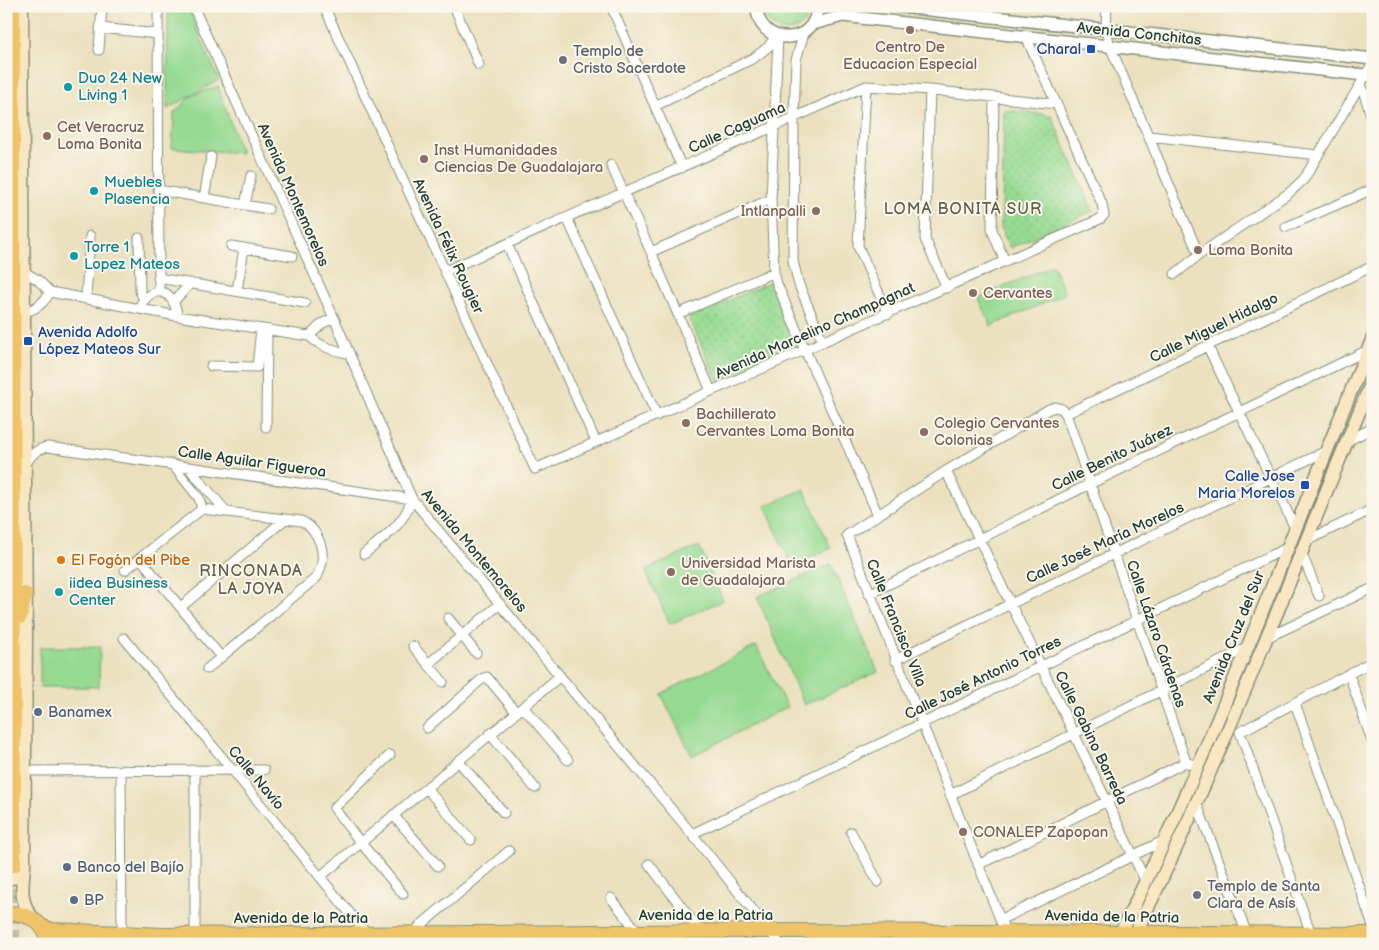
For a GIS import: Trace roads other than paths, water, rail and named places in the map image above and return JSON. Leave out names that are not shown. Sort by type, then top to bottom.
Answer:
[{"type":"main road","points":[[13,6],[14,645],[19,866],[22,894],[28,912],[37,922],[47,940],[47,944]]},
{"type":"main road","points":[[6,879],[11,880],[17,877],[19,866],[24,771],[26,638],[22,6]]},
{"type":"main road","points":[[13,190],[22,232]]},
{"type":"main road","name":"Avenida Cruz del Sur","points":[[1125,939],[1146,882],[1166,840],[1192,764],[1247,648],[1370,344]]},
{"type":"main road","name":"Avenida Cruz del Sur","points":[[1125,939],[1196,802],[1373,379]]},
{"type":"main road","points":[[14,645],[25,594]]},
{"type":"main road","name":"Avenida de la Patria","points":[[6,913],[13,913],[52,930],[167,939],[367,934],[417,938],[700,931],[1005,932],[1125,939],[1247,934],[1373,934]]},
{"type":"street","points":[[98,50],[102,6]]},
{"type":"street","points":[[158,6],[159,291]]},
{"type":"street","name":"Avenida Montemorelos","points":[[193,6],[334,318],[412,499],[692,834],[780,944]]},
{"type":"street","name":"Avenida Félix Rougier","points":[[324,6],[535,469]]},
{"type":"street","points":[[454,6],[479,65]]},
{"type":"street","points":[[612,6],[682,168]]},
{"type":"street","points":[[757,6],[758,18],[762,25],[777,36],[796,37],[804,33],[813,24],[818,6]]},
{"type":"street","name":"Avenida Conchitas","points":[[894,6],[1373,59]]},
{"type":"street","points":[[1107,6],[1106,30],[1110,46],[1150,136],[1199,255]]},
{"type":"street","name":"Avenida Conchitas","points":[[813,24],[843,16],[1110,46],[1366,78]]},
{"type":"street","points":[[100,28],[158,34]]},
{"type":"street","points":[[804,33],[796,60],[793,261],[799,285],[822,342]]},
{"type":"street","points":[[655,106],[754,58],[768,47],[777,36]]},
{"type":"street","points":[[777,36],[771,199],[774,272],[777,284],[805,350],[878,515],[946,471],[1049,409],[1055,407],[1062,409],[1066,414]]},
{"type":"street","points":[[1026,37],[1056,104]]},
{"type":"street","points":[[1175,274],[1199,255],[1289,193],[1304,179],[1366,78],[1373,63]]},
{"type":"street","points":[[1366,78],[1373,120]]},
{"type":"street","points":[[866,86],[858,246],[888,314]]},
{"type":"street","name":"Calle Caguama","points":[[445,271],[866,86],[930,90],[1056,104]]},
{"type":"street","points":[[930,90],[926,239],[947,288]]},
{"type":"street","points":[[994,98],[992,230],[1005,262]]},
{"type":"street","name":"Avenida Marcelino Champagnat","points":[[535,469],[1096,221],[1104,215],[1102,204],[1056,104]]},
{"type":"street","points":[[1150,136],[1318,155]]},
{"type":"street","points":[[204,198],[211,158]]},
{"type":"street","points":[[611,165],[711,391]]},
{"type":"street","points":[[246,205],[251,176]]},
{"type":"street","points":[[1286,227],[1373,189]]},
{"type":"street","points":[[158,190],[268,209]]},
{"type":"street","points":[[651,252],[771,199]]},
{"type":"street","points":[[566,218],[657,416]]},
{"type":"street","points":[[86,298],[90,236]]},
{"type":"street","points":[[139,238],[140,291],[144,300]]},
{"type":"street","points":[[507,244],[596,442]]},
{"type":"street","points":[[231,246],[292,256]]},
{"type":"street","points":[[237,291],[244,248]]},
{"type":"street","name":"Calle Miguel Hidalgo","points":[[1066,414],[1373,266]]},
{"type":"street","points":[[23,271],[38,280],[50,292],[177,316],[309,336],[326,348],[348,353]]},
{"type":"street","points":[[678,314],[774,272]]},
{"type":"street","points":[[158,278],[305,303]]},
{"type":"street","points":[[174,301],[192,283]]},
{"type":"street","points":[[139,309],[144,300],[159,291],[167,294],[174,301],[177,316]]},
{"type":"street","points":[[23,312],[37,307],[44,302],[50,292]]},
{"type":"street","points":[[309,336],[323,323],[334,318]]},
{"type":"street","points":[[211,366],[257,367],[264,329]]},
{"type":"street","points":[[264,329],[266,427]]},
{"type":"street","name":"Calle Benito Juárez","points":[[869,594],[1239,412],[1370,344]]},
{"type":"street","points":[[1208,347],[1295,528]]},
{"type":"street","name":"Calle Lázaro Cárdenas","points":[[1066,414],[1161,690],[1192,764]]},
{"type":"street","points":[[1347,441],[1373,428]]},
{"type":"street","name":"Calle Aguilar Figueroa","points":[[24,468],[32,454],[48,447],[412,499]]},
{"type":"street","name":"Calle José María Morelos","points":[[896,660],[1326,451]]},
{"type":"street","points":[[172,464],[199,498],[202,508]]},
{"type":"street","points":[[188,467],[225,510]]},
{"type":"street","name":"Calle Gabino Barreda","points":[[946,471],[1146,882]]},
{"type":"street","points":[[364,554],[401,522],[412,499]]},
{"type":"street","points":[[125,570],[202,508],[307,523],[316,534],[320,545],[322,563],[317,577],[207,669]]},
{"type":"street","points":[[1319,596],[1303,546],[1373,509]]},
{"type":"street","name":"Calle Francisco Villa","points":[[878,515],[847,535],[1005,932]]},
{"type":"street","points":[[181,607],[284,520]]},
{"type":"street","name":"Calle José Antonio Torres","points":[[692,834],[1287,548]]},
{"type":"street","points":[[140,558],[221,657]]},
{"type":"street","points":[[1266,638],[1373,588]]},
{"type":"street","points":[[428,664],[500,604]]},
{"type":"street","points":[[448,618],[476,653]]},
{"type":"street","name":"Calle Navío","points":[[124,638],[230,770],[367,934]]},
{"type":"street","points":[[413,646],[442,682]]},
{"type":"street","points":[[950,795],[1247,648]]},
{"type":"street","points":[[1227,731],[1240,732],[1373,661]]},
{"type":"street","points":[[1349,674],[1373,744]]},
{"type":"street","points":[[320,877],[560,676]]},
{"type":"street","points":[[427,728],[486,677],[520,709],[568,760]]},
{"type":"street","points":[[1295,702],[1373,926]]},
{"type":"street","points":[[1240,732],[1311,934]]},
{"type":"street","points":[[490,734],[535,788]]},
{"type":"street","points":[[390,755],[334,808],[403,894]]},
{"type":"street","points":[[458,761],[504,813]]},
{"type":"street","points":[[978,865],[1107,801],[1192,764]]},
{"type":"street","points":[[121,770],[122,934]]},
{"type":"street","points":[[195,770],[195,939]]},
{"type":"street","points":[[24,771],[264,770]]},
{"type":"street","points":[[426,788],[471,840]]},
{"type":"street","points":[[1196,802],[1247,934]]},
{"type":"street","points":[[393,816],[438,866]]},
{"type":"street","points":[[851,832],[878,882]]},
{"type":"street","points":[[1005,932],[1133,856],[1166,840]]},
{"type":"street","points":[[417,938],[428,918],[509,851]]},
{"type":"street","points":[[648,864],[700,931]]},
{"type":"street","points":[[611,898],[638,932]]},
{"type":"tunnel","points":[[13,944],[14,867]]},
{"type":"place","name":"Centro De Educacion Especial","points":[[910,30]]},
{"type":"place","name":"Charal","points":[[1091,49]]},
{"type":"place","name":"Templo de Cristo Sacerdote","points":[[563,60]]},
{"type":"place","name":"Duo 24 New Living 1","points":[[68,87]]},
{"type":"place","name":"Cet Veracruz Loma Bonita","points":[[47,136]]},
{"type":"place","name":"Inst Humanidades Ciencias De Guadalajara","points":[[424,159]]},
{"type":"place","name":"Muebles Plasencia","points":[[94,191]]},
{"type":"place","name":"Intlanpalli","points":[[816,211]]},
{"type":"place","name":"Loma Bonita","points":[[1198,250]]},
{"type":"place","name":"Torre 1 Lopez Mateos","points":[[74,256]]},
{"type":"place","name":"Cervantes","points":[[973,293]]},
{"type":"place","name":"Avenida Adolfo López Mateos Sur","points":[[28,341]]},
{"type":"place","name":"Bachillerato Cervantes Loma Bonita","points":[[686,423]]},
{"type":"place","name":"Colegio Cervantes Colonias","points":[[924,432]]},
{"type":"place","name":"Calle Jose Maria Morelos","points":[[1305,485]]},
{"type":"place","name":"El Fogón del Pibe","points":[[61,560]]},
{"type":"place","name":"Universidad Marista de Guadalajara","points":[[671,572]]},
{"type":"place","name":"iidea Business Center","points":[[59,592]]},
{"type":"place","name":"Banamex","points":[[38,712]]},
{"type":"place","name":"CONALEP Zapopan","points":[[963,832]]},
{"type":"place","name":"Banco del Bajío","points":[[67,867]]},
{"type":"place","name":"Templo de Santa Clara de Asís","points":[[1197,895]]},
{"type":"place","name":"BP","points":[[74,900]]},
{"type":"district","name":"LOMA BONITA SUR","points":[[963,209]]},
{"type":"district","name":"RINCONADA LA JOYA","points":[[251,580]]}]
